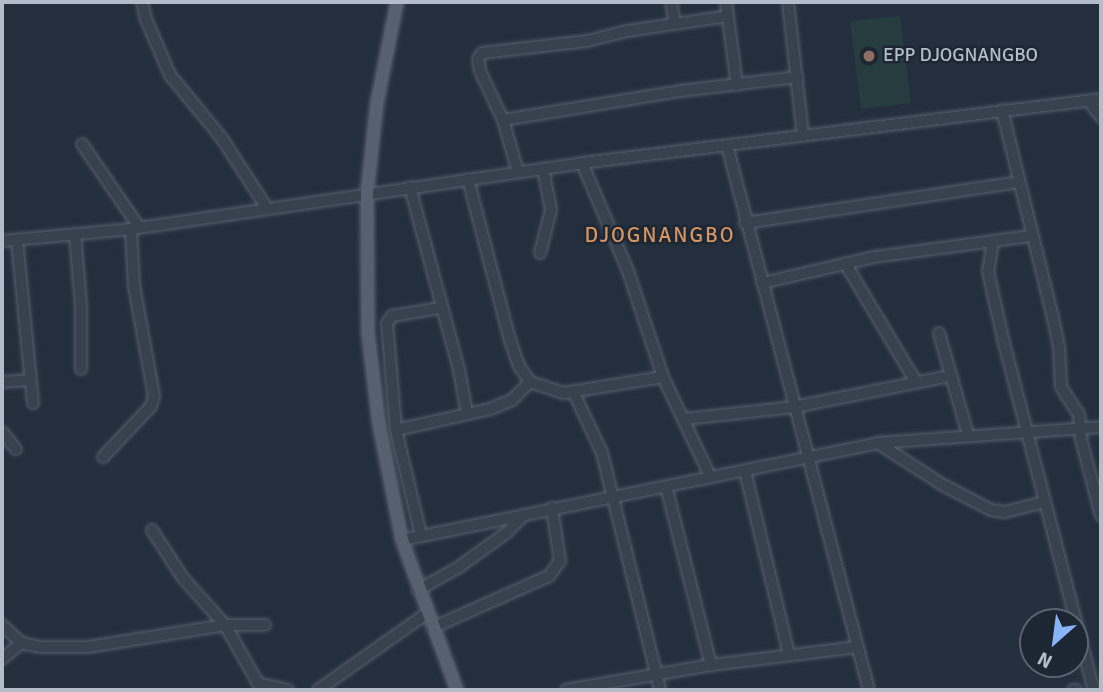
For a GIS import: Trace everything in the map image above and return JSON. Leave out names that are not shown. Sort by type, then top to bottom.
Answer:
[{"type":"main road","points":[[397,2],[377,103],[367,193],[366,301],[370,355],[379,424],[402,540],[418,590],[457,690]]},
{"type":"street","points":[[142,2],[146,19],[170,75],[220,137],[267,208]]},
{"type":"street","points":[[671,2],[675,24]]},
{"type":"street","points":[[726,2],[737,85]]},
{"type":"street","points":[[789,2],[803,135]]},
{"type":"street","points":[[517,172],[503,120],[480,71],[478,59],[482,53],[587,41],[728,16]]},
{"type":"street","points":[[503,120],[797,77]]},
{"type":"street","points":[[2,241],[135,228],[582,163],[1101,99]]},
{"type":"street","points":[[1089,101],[1101,117]]},
{"type":"street","points":[[1002,110],[1056,334],[1061,387],[1077,410],[1101,515]]},
{"type":"street","points":[[82,144],[135,228],[134,286],[155,396],[151,406],[103,457]]},
{"type":"street","points":[[727,145],[745,223],[869,690]]},
{"type":"street","points":[[582,163],[628,271],[663,377],[710,476]]},
{"type":"street","points":[[540,253],[551,210],[543,169]]},
{"type":"street","points":[[468,180],[510,340],[519,366],[530,382],[556,392],[663,377]]},
{"type":"street","points":[[745,223],[1018,183]]},
{"type":"street","points":[[410,187],[440,308],[459,370],[467,413]]},
{"type":"street","points":[[75,234],[81,306],[81,369]]},
{"type":"street","points":[[762,283],[845,263],[1031,236]]},
{"type":"street","points":[[17,240],[33,402]]},
{"type":"street","points":[[993,242],[989,279],[1025,432],[1094,690]]},
{"type":"street","points":[[845,263],[916,382]]},
{"type":"street","points":[[421,535],[396,430],[387,323],[393,316],[440,308]]},
{"type":"street","points":[[940,333],[949,376],[968,435]]},
{"type":"street","points":[[685,419],[794,407],[949,376]]},
{"type":"street","points":[[2,382],[29,380]]},
{"type":"street","points":[[396,430],[502,405],[530,382]]},
{"type":"street","points":[[573,391],[602,453],[660,690]]},
{"type":"street","points":[[402,540],[878,443],[1101,427]]},
{"type":"street","points":[[2,432],[16,449]]},
{"type":"street","points":[[878,443],[943,485],[991,510],[1005,512],[1044,502]]},
{"type":"street","points":[[746,471],[789,654]]},
{"type":"street","points":[[666,486],[711,665]]},
{"type":"street","points":[[432,628],[549,576],[560,561],[552,508]]},
{"type":"street","points":[[418,590],[459,568],[506,533],[524,515]]},
{"type":"street","points":[[152,530],[183,578],[225,625],[260,686],[288,690]]},
{"type":"street","points":[[318,690],[427,613]]},
{"type":"street","points":[[2,625],[21,643],[40,647],[88,647],[225,625],[265,625]]},
{"type":"street","points":[[2,659],[21,643]]},
{"type":"street","points":[[566,690],[711,665],[858,647]]},
{"type":"green space","points":[[900,16],[911,103],[861,109],[850,21]]},
{"type":"place","name":"EPP DJOGNANGBO","points":[[869,56]]},
{"type":"district","name":"DJOGNANGBO","points":[[660,235]]}]
